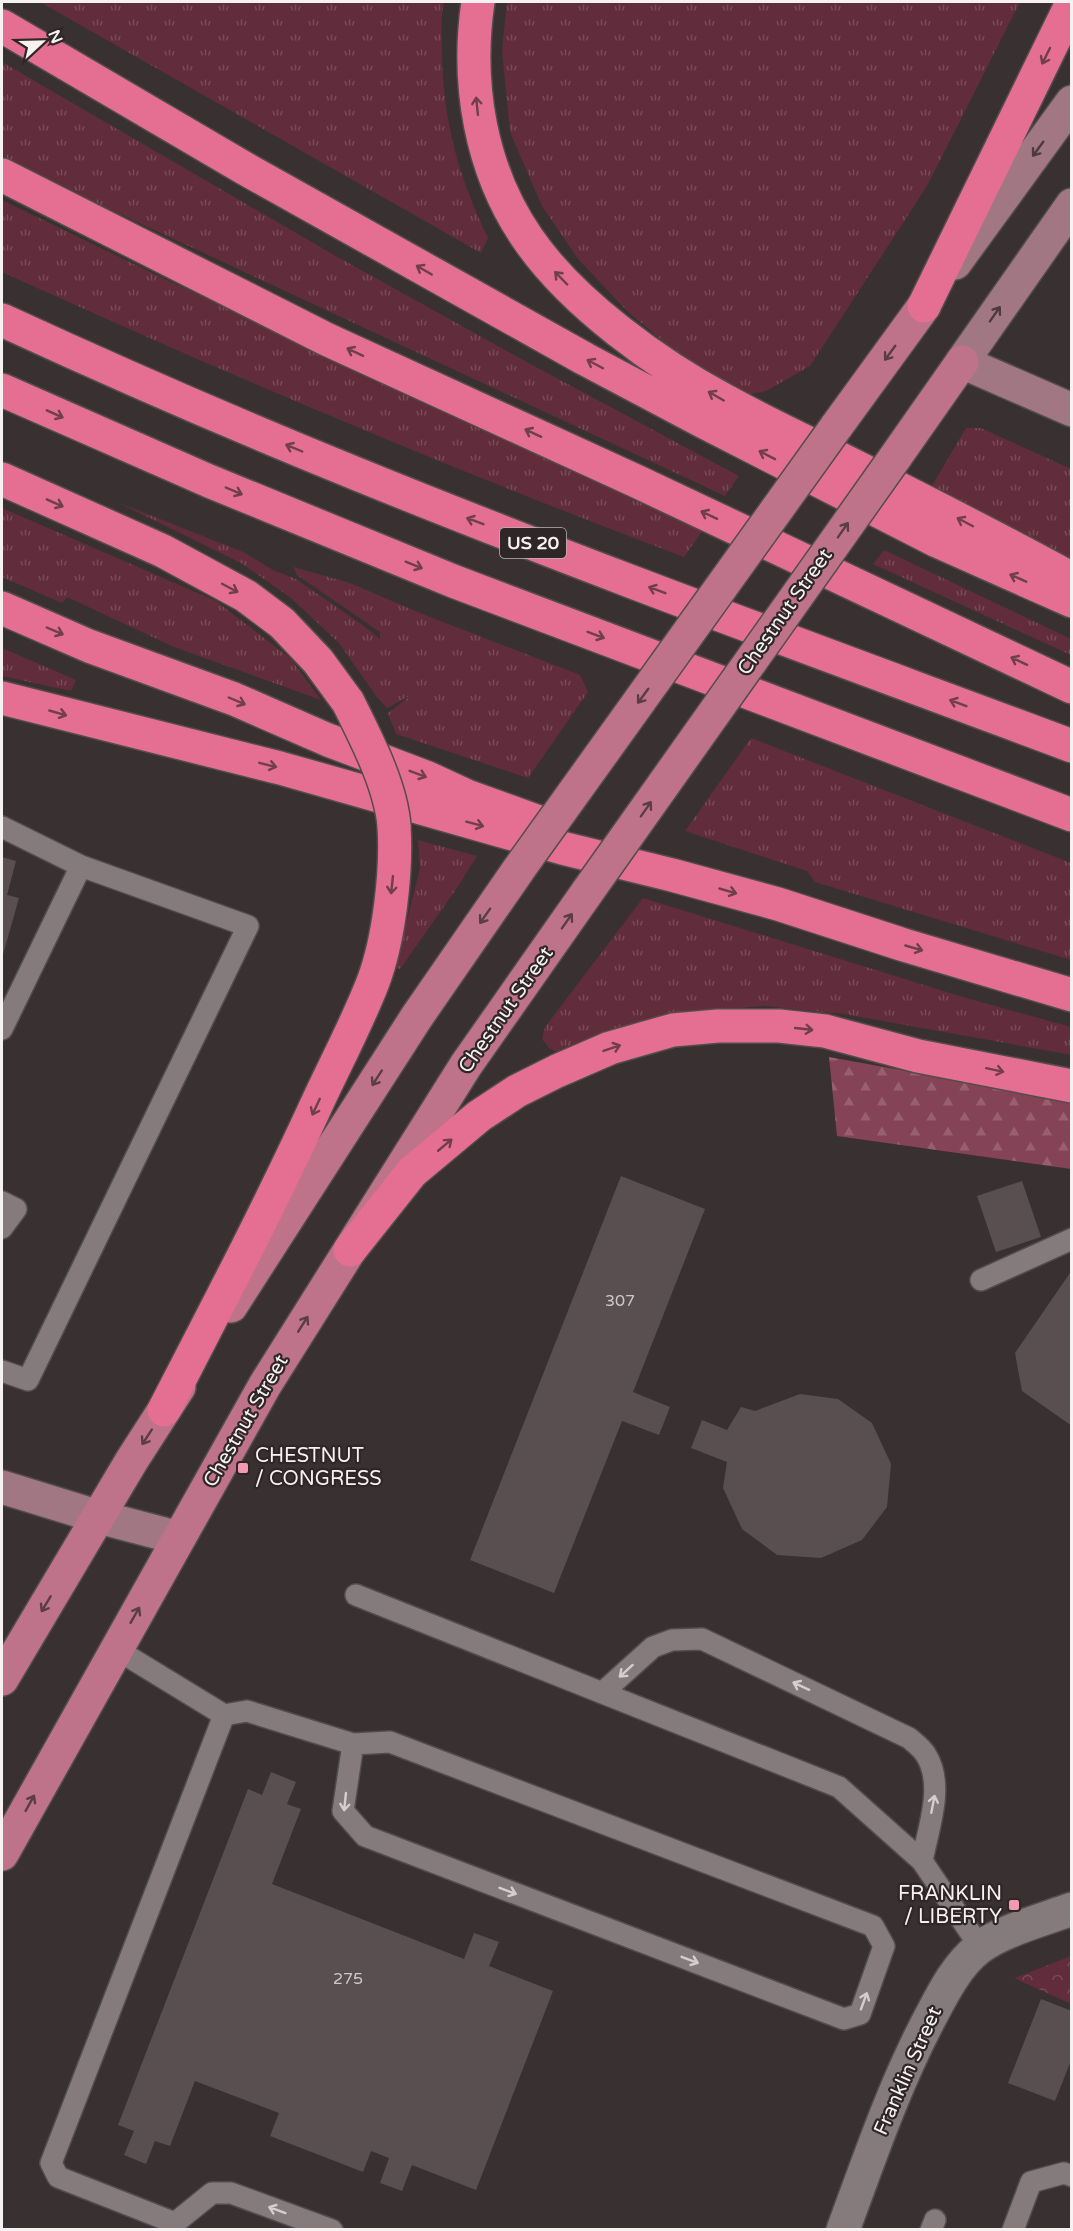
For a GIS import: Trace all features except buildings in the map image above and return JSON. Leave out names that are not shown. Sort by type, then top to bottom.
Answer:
[{"type":"highway","points":[[478,2],[473,73],[479,123],[491,167],[510,209],[528,240],[571,289],[646,351],[715,395],[950,514],[1071,579]]},
{"type":"highway","points":[[924,306],[1071,3]]},
{"type":"highway","points":[[2,26],[265,179],[585,359],[937,541],[1071,601]]},
{"type":"highway","points":[[2,176],[326,339],[636,481],[1071,687]]},
{"type":"highway","name":"US 20","points":[[2,320],[175,397],[375,481],[607,572],[1071,746]]},
{"type":"highway","points":[[2,390],[209,481],[443,576],[1071,815]]},
{"type":"highway","points":[[2,480],[163,551],[246,596],[282,623],[318,661],[348,702],[370,747],[393,811],[396,852],[386,930],[374,981],[289,1164],[164,1410]]},
{"type":"highway","points":[[2,608],[90,646],[234,699],[328,740],[672,875]]},
{"type":"highway","points":[[2,698],[280,768],[541,842],[778,904],[1071,995]]},
{"type":"highway","points":[[350,1250],[412,1172],[479,1116],[517,1091],[557,1071],[610,1048],[673,1030],[718,1026],[779,1026],[825,1030],[918,1056],[1071,1086]]},
{"type":"main road","points":[[2,1679],[164,1410],[416,1017],[519,869],[1071,102]]},
{"type":"main road","name":"Chestnut Street","points":[[2,1854],[265,1385],[466,1065],[1071,205]]},
{"type":"main road","points":[[962,362],[1071,410]]},
{"type":"main road","points":[[2,1487],[99,1517],[179,1538]]},
{"type":"street","name":"Franklin Street","points":[[843,2229],[913,2049],[945,1989],[967,1959],[980,1947],[1012,1931],[1071,1909]]},
{"type":"lane","points":[[2,827],[81,866],[248,926],[28,1380],[2,1371]]},
{"type":"lane","points":[[2,1029],[81,866]]},
{"type":"lane","points":[[2,1202],[16,1209],[2,1228]]},
{"type":"lane","points":[[981,1280],[1071,1239]]},
{"type":"lane","points":[[356,1595],[839,1787],[922,1861],[980,1947]]},
{"type":"lane","points":[[602,1692],[653,1647],[672,1640],[702,1639],[909,1738],[926,1754],[935,1791],[922,1861]]},
{"type":"lane","points":[[116,1649],[224,1715],[247,1710],[353,1744],[390,1742],[873,1926],[884,1946],[860,2014],[844,2019],[365,1836],[343,1812],[353,1744]]},
{"type":"lane","points":[[224,1715],[51,2163],[58,2177],[172,2226],[212,2193],[231,2193],[332,2229]]},
{"type":"lane","points":[[1012,2229],[1031,2182],[1064,2173],[1071,2176]]},
{"type":"green space","points":[[40,2],[444,2],[442,36],[446,105],[461,172],[488,238],[481,253]]},
{"type":"green space","points":[[507,2],[1020,2],[927,186],[810,366],[766,391],[745,395],[681,356],[628,312],[578,259],[542,206],[510,132],[502,50]]},
{"type":"green space","points":[[2,62],[334,255],[739,476],[725,496],[47,180],[2,155]]},
{"type":"green space","points":[[2,200],[169,281],[705,527],[684,557],[340,420],[2,272]]},
{"type":"green space","points":[[966,428],[981,428],[1071,469],[1071,559],[930,489]]},
{"type":"green space","points":[[117,502],[243,552],[273,570],[296,579],[380,639],[380,632],[297,575],[293,567],[350,583],[420,613],[580,675],[588,692],[528,778],[396,734],[388,713],[413,694],[387,708],[339,643],[291,598],[241,563]]},
{"type":"green space","points":[[2,508],[216,601],[290,658],[321,700],[174,647],[67,597],[62,603],[2,577]]},
{"type":"green space","points":[[884,550],[1071,639],[1071,655],[873,564]]},
{"type":"green space","points":[[2,648],[76,680],[71,691],[2,676]]},
{"type":"green space","points":[[751,738],[1071,863],[1071,960],[815,882],[807,871],[685,831]]},
{"type":"green space","points":[[418,840],[477,856],[400,969],[395,968],[420,868]]},
{"type":"green space","points":[[643,898],[966,998],[1071,1027],[1072,1055],[844,1014],[764,1006],[675,1013],[627,1027],[558,1053],[549,1048],[542,1039],[545,1027]]},
{"type":"green space","points":[[829,1057],[1071,1101],[1071,1169],[837,1136]]},
{"type":"green space","points":[[1071,1956],[1071,2004],[1014,1978],[1015,1978]]},
{"type":"place","name":"CHESTNUT / CONGRESS","points":[[243,1468]]},
{"type":"place","name":"FRANKLIN / LIBERTY","points":[[1014,1905]]}]
